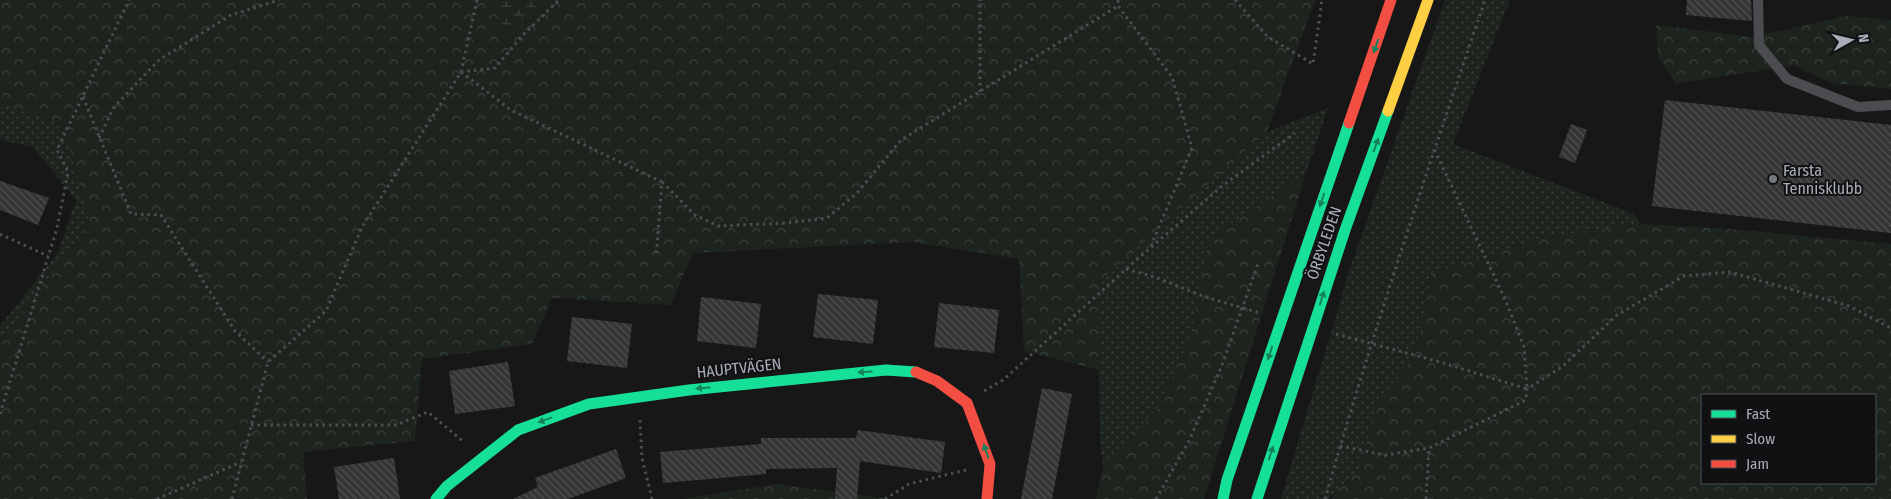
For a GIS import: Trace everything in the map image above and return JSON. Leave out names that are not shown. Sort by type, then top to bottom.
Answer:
[{"type":"main road","name":"ÖRBYLEDEN","points":[[1223,499],[1227,480],[1392,0]]},
{"type":"main road","name":"ÖRBYLEDEN","points":[[1257,499],[1345,230],[1428,0]]},
{"type":"main road","name":"HAUPTVÄGEN","points":[[436,499],[447,486],[518,430],[589,404],[745,384],[886,370],[916,372],[937,381],[967,403]]},
{"type":"main road","points":[[967,403],[990,464],[987,499]]},
{"type":"lane","points":[[1758,0],[1759,44],[1787,79],[1858,107],[1891,105]]},
{"type":"path","points":[[0,414],[56,228],[68,172],[57,150],[129,0]]},
{"type":"path","points":[[99,138],[114,107],[159,60],[231,15],[279,0]]},
{"type":"path","points":[[232,499],[268,362],[326,311],[362,226],[461,72],[477,0]]},
{"type":"path","points":[[461,72],[494,68],[524,34],[559,0]]},
{"type":"path","points":[[980,0],[980,92]]},
{"type":"path","points":[[1118,0],[1118,6],[1172,77],[1192,148],[1151,247]]},
{"type":"path","points":[[1235,0],[1268,36],[1313,64],[1322,0]]},
{"type":"path","points":[[1325,499],[1434,150],[1485,0]]},
{"type":"path","points":[[461,72],[511,110],[662,182],[694,215],[718,226],[786,223],[827,218],[858,192],[900,140],[1118,6]]},
{"type":"path","points":[[83,97],[131,214],[161,215],[235,331],[268,362]]},
{"type":"path","points":[[967,403],[1002,380],[1222,186],[1295,133]]},
{"type":"path","points":[[1340,446],[1385,456],[1429,448],[1526,400],[1524,347],[1505,300],[1434,150]]},
{"type":"path","points":[[656,257],[662,182]]},
{"type":"path","points":[[0,234],[48,256]]},
{"type":"path","points":[[1156,499],[1190,441],[1222,365],[1258,264]]},
{"type":"path","points":[[1126,269],[1155,277],[1205,297]]},
{"type":"path","points":[[1440,362],[1527,389],[1562,367],[1617,316],[1684,276],[1730,272],[1849,306],[1891,328]]},
{"type":"path","points":[[639,397],[642,458],[652,499]]},
{"type":"path","points":[[251,425],[396,425],[428,412],[483,457]]},
{"type":"path","points":[[1426,499],[1429,448]]},
{"type":"path","points":[[157,499],[242,462]]},
{"type":"path","points":[[885,499],[909,484],[990,464]]},
{"type":"green space","points":[[0,0],[1315,0],[1267,132],[1097,283],[1099,370],[1024,351],[1019,259],[912,242],[693,253],[671,305],[552,298],[532,344],[422,359],[415,441],[303,452],[307,499],[0,499],[0,342],[90,223],[63,124],[0,104]]},
{"type":"green space","points":[[500,0],[542,0],[521,18],[509,33],[497,27]]},
{"type":"green space","points":[[1445,0],[1510,0],[1453,144],[1634,214],[1641,224],[1543,237],[1431,273],[1421,330],[1406,369],[1380,397],[1359,471],[1328,499],[1281,499],[1351,265]]},
{"type":"green space","points":[[1846,16],[1891,20],[1891,89],[1832,83],[1794,65],[1676,84],[1658,56],[1656,25],[1752,37]]},
{"type":"green space","points":[[0,104],[63,124],[90,223],[0,342],[0,326],[58,252],[76,200],[33,147],[0,140]]},
{"type":"green space","points":[[1328,108],[1306,173],[1209,239],[1191,335],[1159,406],[1103,467],[1100,439],[1097,283],[1267,132]]},
{"type":"green space","points":[[1306,173],[1204,499],[1096,499],[1103,467],[1159,406],[1191,335],[1209,239]]},
{"type":"green space","points":[[1641,224],[1717,228],[1891,244],[1891,499],[1332,499],[1333,495],[1359,471],[1380,397],[1406,369],[1421,330],[1431,273],[1543,237]]},
{"type":"green space","points":[[777,484],[889,499],[683,499]]},
{"type":"building","points":[[1687,0],[1751,0],[1752,21],[1686,15]]},
{"type":"building","name":"Farsta Tennisklubb","points":[[1665,100],[1891,125],[1891,233],[1652,206]]},
{"type":"building","points":[[1571,124],[1587,130],[1575,163],[1559,157]]},
{"type":"building","points":[[0,181],[49,198],[38,225],[0,210]]},
{"type":"building","points":[[818,294],[878,300],[873,344],[813,337]]},
{"type":"building","points":[[701,297],[761,304],[756,348],[697,341]]},
{"type":"building","points":[[939,303],[999,310],[994,353],[934,347]]},
{"type":"building","points":[[572,317],[632,324],[627,368],[567,361]]},
{"type":"building","points":[[508,362],[515,406],[455,414],[449,371]]},
{"type":"building","points":[[1042,388],[1072,394],[1052,499],[1021,499]]},
{"type":"building","points":[[858,430],[945,442],[941,473],[860,461],[857,499],[835,499],[837,468],[766,469],[766,474],[663,483],[660,452],[761,444],[761,438],[856,438]]},
{"type":"building","points":[[616,449],[626,478],[568,499],[513,499],[538,487],[535,478]]},
{"type":"building","points":[[394,458],[400,499],[339,499],[334,467]]},
{"type":"traffic: fast","points":[[1257,499],[1345,230],[1388,111]]},
{"type":"traffic: fast","points":[[1223,499],[1227,480],[1349,123]]},
{"type":"traffic: fast","points":[[436,499],[447,486],[518,430],[589,404],[689,390],[886,370],[916,372]]},
{"type":"traffic: slow","points":[[1388,111],[1428,0]]},
{"type":"traffic: jam","points":[[1349,123],[1391,0]]},
{"type":"traffic: jam","points":[[916,372],[937,381],[967,403],[990,464],[987,499]]},
{"type":"place","name":"Farsta Tennisklubb","points":[[1773,179]]}]
